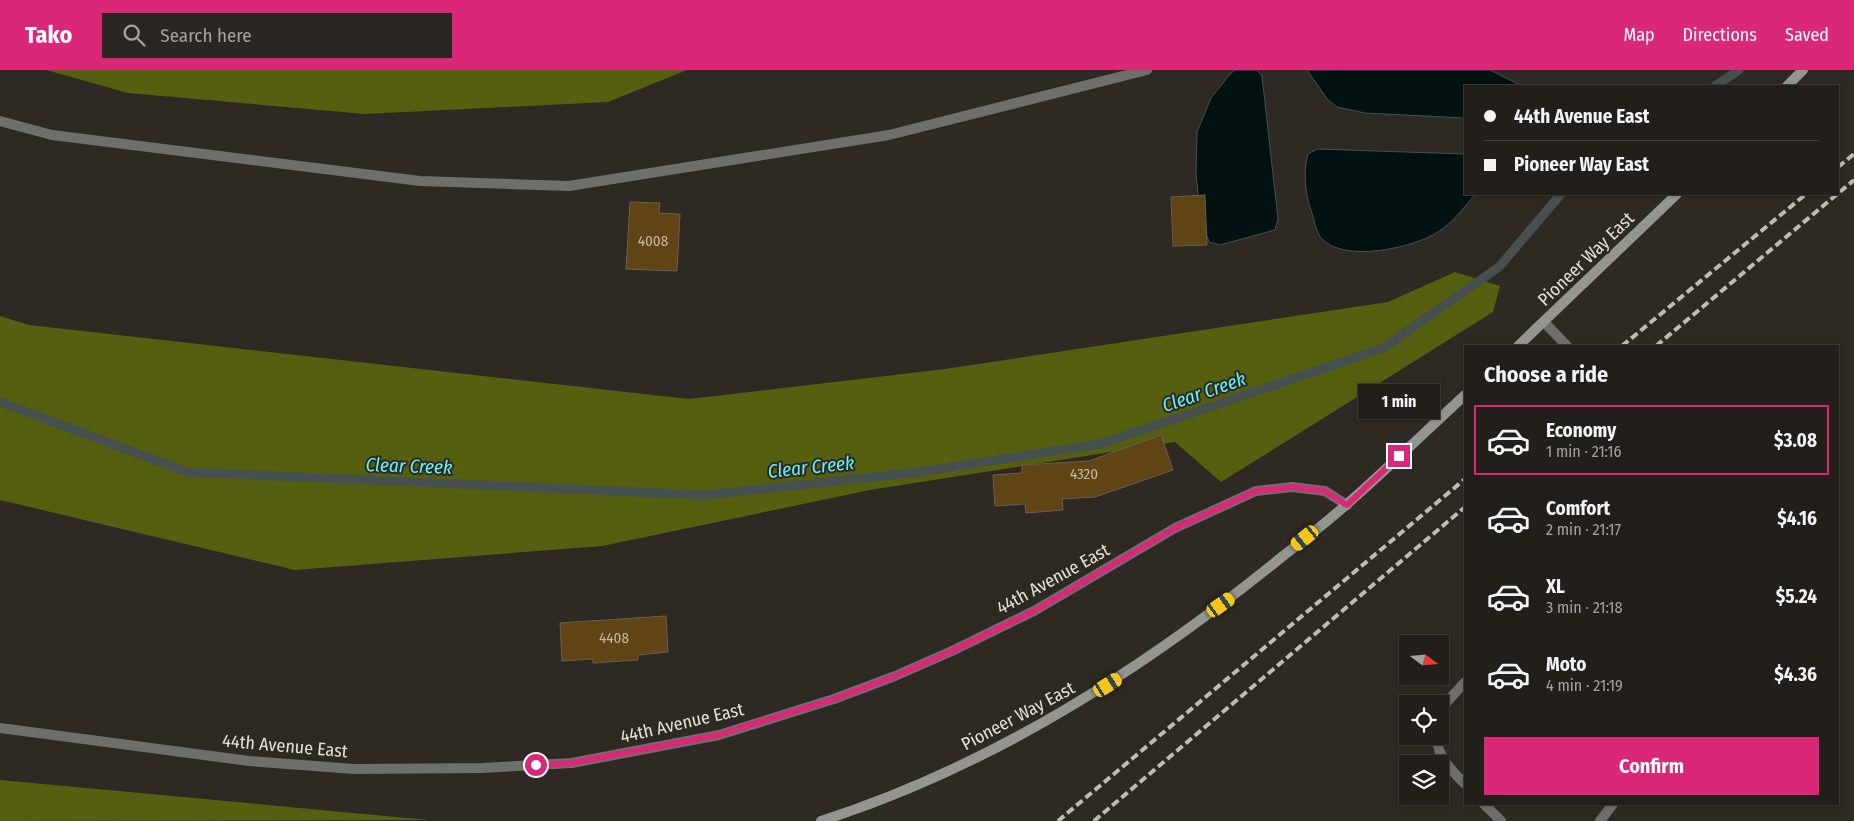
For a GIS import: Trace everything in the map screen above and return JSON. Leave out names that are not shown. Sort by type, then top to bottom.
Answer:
[{"type":"main road","points":[[1788,85],[1803,70]]},
{"type":"main road","name":"Pioneer Way East","points":[[1519,345],[1676,195]]},
{"type":"main road","name":"Pioneer Way East","points":[[821,821],[850,812],[924,782],[1007,743],[1068,709],[1121,676],[1236,595],[1347,505],[1464,396]]},
{"type":"street","points":[[0,121],[52,135],[420,181],[569,186],[889,135],[1147,70]]},
{"type":"street","points":[[1544,322],[1566,345]]},
{"type":"street","name":"44th Avenue East","points":[[0,728],[249,760],[354,769],[483,768],[572,763],[718,735],[834,699],[895,676],[1034,611],[1175,528],[1256,491],[1292,487],[1325,491],[1347,505]]},
{"type":"street","points":[[1449,700],[1464,683]]},
{"type":"street","points":[[1438,745],[1446,766],[1464,783]]},
{"type":"street","points":[[1485,805],[1501,821]]},
{"type":"street","points":[[1600,821],[1612,805]]},
{"type":"green space","points":[[46,70],[687,70],[608,102],[365,114],[128,93]]},
{"type":"green space","points":[[1455,272],[1500,286],[1493,312],[1221,482],[1175,442],[870,490],[602,546],[295,570],[0,500],[0,316],[29,325],[689,399],[945,369],[1388,302]]},
{"type":"green space","points":[[0,780],[429,820],[0,821]]},
{"type":"shaded area","points":[[1235,70],[1257,70],[1262,76],[1278,219],[1275,230],[1220,245],[1209,242],[1200,215],[1196,173],[1197,132],[1211,98]]},
{"type":"shaded area","points":[[1307,70],[1490,70],[1520,85],[1464,85],[1464,118],[1365,113],[1337,107],[1328,100]]},
{"type":"shaded area","points":[[1317,149],[1464,154],[1464,195],[1474,195],[1449,224],[1427,238],[1396,248],[1362,252],[1346,250],[1333,246],[1322,239],[1317,229],[1305,182],[1308,154]]},
{"type":"building","points":[[1205,195],[1207,245],[1173,246],[1171,197]]},
{"type":"building","points":[[630,202],[660,203],[659,213],[680,214],[677,271],[626,269]]},
{"type":"building","points":[[1161,435],[1173,470],[1095,497],[1062,499],[1063,510],[1026,513],[1025,504],[995,506],[993,475],[1022,473],[1022,465],[1089,461]]},
{"type":"building","points":[[666,616],[668,652],[638,655],[638,660],[593,663],[593,659],[562,661],[560,623]]},
{"type":"waterway","name":"Clear Creek","points":[[1716,85],[1739,70]]},
{"type":"waterway","name":"Clear Creek","points":[[0,402],[187,472],[704,495],[912,473],[1101,444],[1383,348],[1499,267],[1560,195]]},
{"type":"railway","points":[[1839,166],[1854,154]]},
{"type":"railway","points":[[1839,193],[1854,180]]},
{"type":"railway","points":[[1623,345],[1805,195]]},
{"type":"railway","points":[[1657,345],[1836,195]]},
{"type":"railway","points":[[1058,821],[1464,480]]},
{"type":"railway","points":[[1094,821],[1464,508]]},
{"type":"route","points":[[536,765],[572,763],[718,735],[834,699],[895,676],[952,651],[1034,611],[1175,528],[1256,491],[1292,487],[1325,491],[1347,505],[1399,456]]}]
